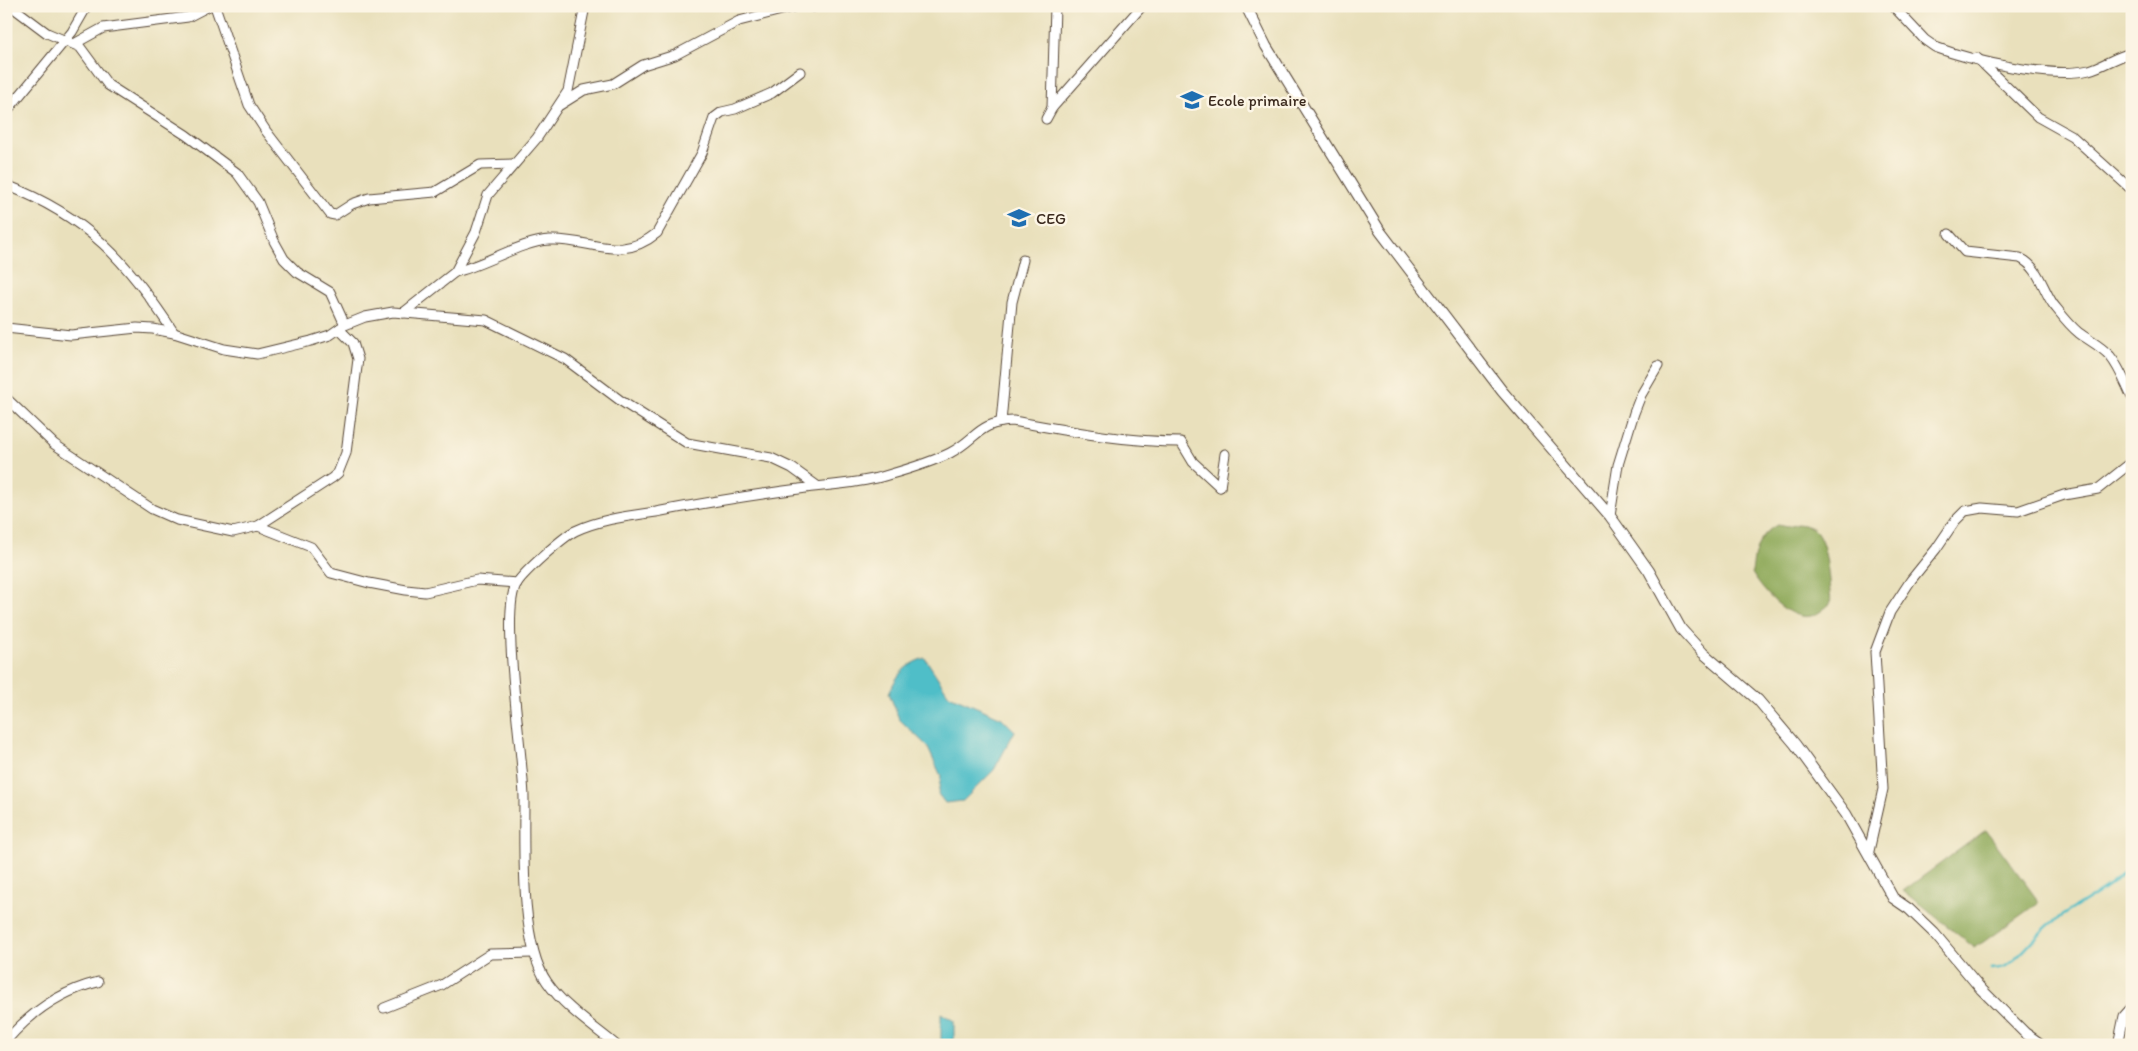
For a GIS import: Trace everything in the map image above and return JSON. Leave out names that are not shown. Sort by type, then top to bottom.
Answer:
[{"type":"street","points":[[6,398],[54,444],[152,509],[177,520],[233,532],[258,526],[332,478],[343,463],[346,453],[358,359],[353,343],[342,327],[330,292],[297,272],[284,259],[255,196],[237,173],[186,135],[108,85],[84,50],[28,21],[11,6]]},
{"type":"street","points":[[6,112],[65,41],[88,6]]},
{"type":"street","points":[[74,44],[103,28],[188,17],[209,6]]},
{"type":"street","points":[[215,6],[249,105],[266,131],[330,214],[335,215],[352,204],[369,198],[435,192],[480,164],[514,164]]},
{"type":"street","points":[[456,272],[476,232],[488,196],[537,138],[568,91],[585,6]]},
{"type":"street","points":[[558,106],[584,90],[613,84],[643,65],[675,55],[739,21],[797,6]]},
{"type":"street","points":[[1052,108],[1055,6]]},
{"type":"street","points":[[1046,119],[1052,108],[1142,6]]},
{"type":"street","points":[[1246,6],[1266,46],[1380,231],[1502,392],[1610,516],[1649,571],[1681,629],[1708,658],[1758,700],[1775,719],[1846,814],[1893,898],[1909,909],[1934,933],[1981,989],[2042,1045]]},
{"type":"street","points":[[1893,6],[1925,40],[1935,47],[2033,70],[2077,72],[2090,70],[2132,53]]},
{"type":"street","points":[[1977,58],[2038,117],[2072,136],[2132,190]]},
{"type":"street","points":[[403,313],[456,272],[475,267],[538,242],[552,240],[626,249],[648,241],[657,233],[694,168],[707,142],[714,118],[722,112],[735,109],[772,93],[800,72]]},
{"type":"street","points":[[6,185],[51,206],[109,247],[140,281],[174,332]]},
{"type":"street","points":[[1949,234],[1965,252],[2020,258],[2028,262],[2037,273],[2053,303],[2066,321],[2100,346],[2118,366],[2132,397]]},
{"type":"street","points":[[1001,422],[1012,302],[1023,260]]},
{"type":"street","points":[[6,328],[71,334],[137,328],[174,332],[224,349],[257,354],[312,341],[377,314],[403,313],[486,320],[565,359],[627,405],[687,443],[772,458],[792,468],[817,486]]},
{"type":"street","points":[[1610,516],[1618,465],[1634,413],[1641,395],[1658,366]]},
{"type":"street","points":[[616,1045],[557,995],[547,982],[533,953],[526,877],[524,788],[513,670],[511,605],[517,583],[573,532],[605,520],[877,478],[928,463],[953,451],[982,428],[1001,422],[1013,422],[1098,436],[1155,442],[1181,442],[1193,462],[1220,487],[1225,454]]},
{"type":"street","points":[[1868,851],[1883,789],[1875,652],[1884,625],[1911,580],[1936,549],[1955,521],[1965,511],[1982,508],[2018,510],[2064,495],[2098,489],[2132,462]]},
{"type":"street","points":[[258,526],[311,547],[331,573],[361,581],[425,592],[477,580],[517,583]]},
{"type":"street","points":[[384,1008],[442,985],[490,954],[533,953]]},
{"type":"street","points":[[6,1041],[24,1021],[51,1001],[81,986],[98,982]]},
{"type":"street","points":[[2118,1045],[2124,1016],[2132,1007]]},
{"type":"green space","points":[[1798,524],[1814,529],[1819,535],[1827,564],[1831,603],[1811,616],[1793,614],[1785,609],[1762,588],[1752,573],[1758,545],[1765,534],[1777,525],[1787,527]]},
{"type":"green space","points":[[1986,830],[2039,902],[1975,948],[1903,891]]},
{"type":"water","points":[[925,658],[949,695],[1002,718],[1015,731],[994,770],[963,801],[945,803],[938,794],[941,776],[927,746],[899,719],[889,693],[902,671],[912,663]]},
{"type":"water","points":[[941,1013],[954,1021],[954,1045],[941,1045]]},
{"type":"waterway","points":[[1991,969],[2003,968],[2012,962],[2050,924],[2117,880],[2132,861]]},
{"type":"place","name":"Ecole primaire","points":[[1192,100]]},
{"type":"place","name":"CEG","points":[[1019,218]]}]
